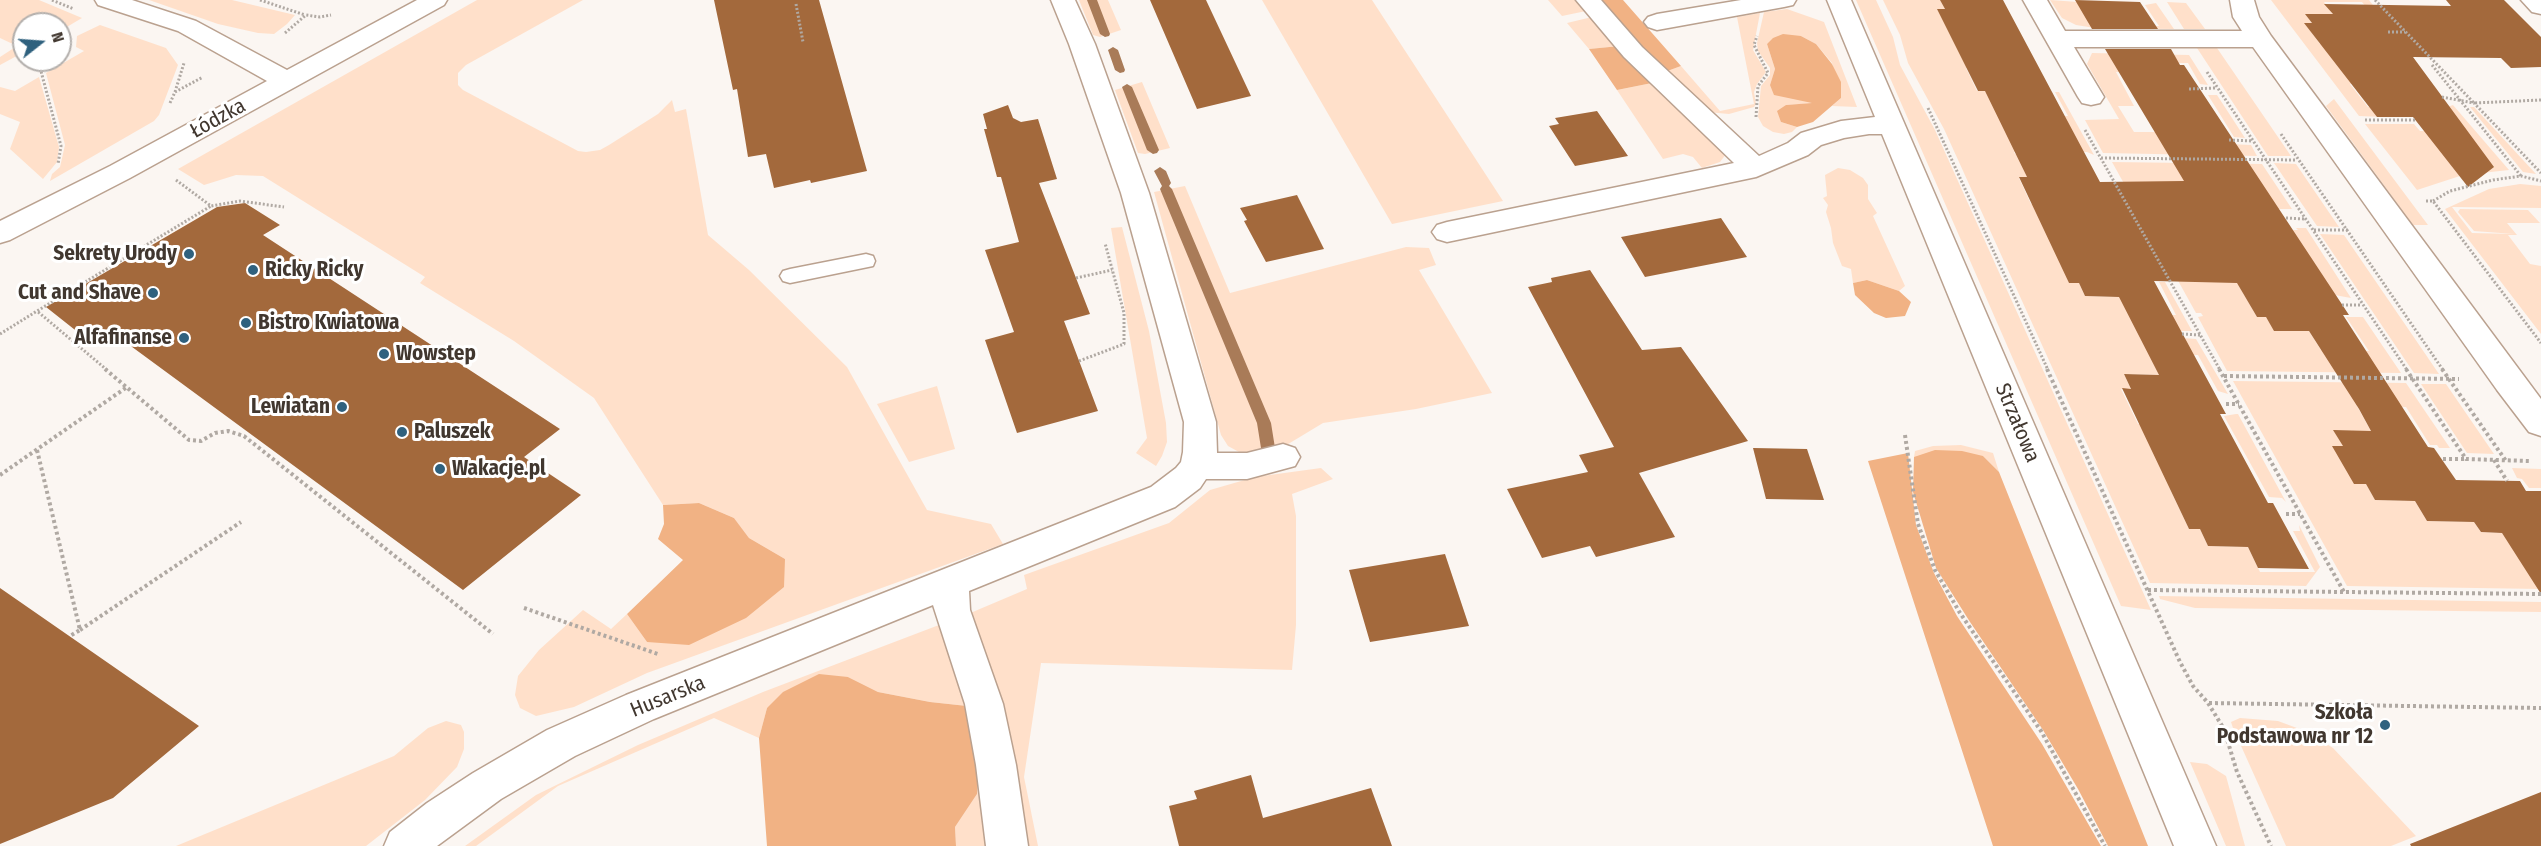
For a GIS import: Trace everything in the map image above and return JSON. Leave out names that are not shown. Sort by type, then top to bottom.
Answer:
[{"type":"street","points":[[107,0],[187,26],[287,81]]},
{"type":"street","name":"Łódzka","points":[[0,233],[120,172],[435,0]]},
{"type":"street","points":[[1063,0],[1082,44],[1135,193],[1200,422],[1201,444],[1197,466],[1247,466],[1283,457]]},
{"type":"street","points":[[1587,0],[1633,52],[1761,166]]},
{"type":"street","name":"Strzałowa","points":[[1839,0],[2195,846]]},
{"type":"street","points":[[2035,0],[2091,97]]},
{"type":"street","points":[[2242,0],[2246,17],[2260,39],[2508,381],[2541,423]]},
{"type":"street","points":[[2533,0],[2541,7]]},
{"type":"street","points":[[1657,22],[1706,6],[1774,2]]},
{"type":"street","points":[[2057,39],[2260,39]]},
{"type":"street","points":[[1447,232],[1761,166],[1824,135],[1869,125],[1893,126]]},
{"type":"street","name":"Husarska","points":[[405,846],[459,804],[532,758],[640,707],[1163,497],[1188,478],[1197,466]]},
{"type":"street","points":[[950,584],[952,610],[984,704],[996,765],[1007,846]]},
{"type":"lane","points":[[790,276],[867,261]]},
{"type":"path","points":[[260,0],[306,15]]},
{"type":"path","points":[[2375,0],[2541,173]]},
{"type":"path","points":[[1761,166],[1755,113],[1758,104],[1758,86],[1768,73],[1754,45],[1774,2]]},
{"type":"path","points":[[796,4],[803,42]]},
{"type":"path","points":[[2388,32],[2405,33]]},
{"type":"path","points":[[2184,38],[2410,379],[2466,459]]},
{"type":"path","points":[[2424,53],[2457,98],[2522,176]]},
{"type":"path","points":[[41,72],[61,146],[61,157],[57,167]]},
{"type":"path","points":[[2189,89],[2217,88]]},
{"type":"path","points":[[2442,97],[2474,103],[2541,100]]},
{"type":"path","points":[[1924,101],[1940,129],[2193,686],[2208,703],[2224,729],[2237,772],[2271,846]]},
{"type":"path","points":[[2357,120],[2415,120]]},
{"type":"path","points":[[2084,128],[2344,592]]},
{"type":"path","points":[[2279,132],[2506,461]]},
{"type":"path","points":[[2229,140],[2252,141]]},
{"type":"path","points":[[2100,158],[2348,160]]},
{"type":"path","points":[[2433,201],[2450,191],[2474,183],[2522,176],[2541,181]]},
{"type":"path","points":[[175,179],[211,206]]},
{"type":"path","points":[[2110,189],[2118,189]]},
{"type":"path","points":[[0,334],[211,206],[240,201],[284,207]]},
{"type":"path","points":[[2286,218],[2306,219]]},
{"type":"path","points":[[1079,360],[1124,344],[1124,314],[1104,237]]},
{"type":"path","points":[[1076,278],[1112,270]]},
{"type":"path","points":[[2342,305],[2362,304]]},
{"type":"path","points":[[37,310],[189,440],[201,441],[215,433],[228,431],[244,436],[493,634]]},
{"type":"path","points":[[2182,334],[2200,334]]},
{"type":"path","points":[[2224,376],[2508,381]]},
{"type":"path","points":[[0,475],[128,387]]},
{"type":"path","points":[[2226,404],[2240,404]]},
{"type":"path","points":[[1905,435],[1918,524],[1935,570],[1960,613],[2041,731],[2104,846]]},
{"type":"path","points":[[37,450],[80,630]]},
{"type":"path","points":[[2443,459],[2529,461]]},
{"type":"path","points":[[2494,460],[2507,481]]},
{"type":"path","points":[[2286,514],[2301,514]]},
{"type":"path","points":[[70,636],[241,522]]},
{"type":"path","points":[[2148,590],[2541,594]]},
{"type":"path","points":[[524,608],[722,675]]},
{"type":"path","points":[[2208,703],[2541,708]]},
{"type":"shaded area","points":[[0,0],[39,0],[68,12],[12,12],[12,44],[0,38]]},
{"type":"shaded area","points":[[149,0],[232,0],[295,15],[274,34],[258,33],[218,24]]},
{"type":"shaded area","points":[[477,0],[583,0],[466,65],[458,73],[458,85],[463,90],[578,151],[586,152],[600,150],[609,145],[658,114],[672,100],[675,112],[686,109],[708,235],[749,270],[847,367],[927,510],[991,524],[1003,544],[647,673],[574,707],[536,716],[520,708],[515,695],[518,676],[539,650],[583,610],[611,629],[627,614],[647,642],[785,559],[749,538],[734,518],[699,503],[663,505],[594,398],[514,341],[420,283],[425,277],[263,176],[236,175],[204,185],[178,169]]},
{"type":"shaded area","points":[[1079,0],[1108,0],[1121,30],[1100,37],[1093,35]]},
{"type":"shaded area","points":[[1262,0],[1372,0],[1503,201],[1392,224]]},
{"type":"shaded area","points":[[1548,0],[1580,0],[1586,11],[1562,16]]},
{"type":"shaded area","points":[[1594,0],[1623,0],[1681,66],[1662,73]]},
{"type":"shaded area","points":[[1856,0],[1876,0],[1893,37],[1900,65],[1935,130],[2151,610],[2121,606]]},
{"type":"shaded area","points":[[1883,0],[1968,0],[1941,1],[1974,68],[1966,68],[1977,91],[1985,91],[2027,116],[2068,116],[2055,92],[2059,92],[2094,155],[2087,152],[2014,152],[2015,154],[2047,154],[2022,166],[2027,177],[2019,178],[2031,204],[2040,204],[2069,283],[2079,283],[2085,296],[2120,297],[2129,315],[2176,315],[2159,282],[2165,282],[2192,331],[2179,331],[2182,338],[2196,339],[2228,394],[2218,391],[2198,355],[2150,355],[2159,375],[2124,374],[2131,389],[2121,389],[2138,424],[2148,424],[2170,489],[2189,529],[2200,529],[2208,546],[2248,547],[2260,572],[2315,572],[2293,531],[2300,531],[2299,525],[2320,567],[2306,586],[2150,583],[1944,129],[1908,63],[1900,35]]},
{"type":"shaded area","points":[[2050,0],[2078,2],[2120,26],[2159,26],[2145,5],[2156,3],[2174,29],[2095,28],[2076,25],[2062,18]]},
{"type":"shaded area","points":[[2271,0],[2369,0],[2390,27],[2380,24],[2362,2],[2324,2],[2333,14],[2306,14],[2312,23],[2305,23],[2320,44],[2328,44],[2358,83],[2350,84],[2368,107],[2376,107],[2383,117],[2359,116]]},
{"type":"shaded area","points":[[2167,2],[2186,3],[2205,29],[2184,29]]},
{"type":"shaded area","points":[[1787,9],[1824,22],[1857,107],[1832,106],[1841,98],[1832,63],[1816,44],[1801,36],[1767,44],[1775,69],[1770,85],[1815,103],[1786,105],[1781,122],[1797,127],[1792,132],[1784,134],[1773,132],[1763,126],[1758,117],[1761,86],[1770,75],[1770,68],[1758,51],[1757,43],[1764,12]]},
{"type":"shaded area","points":[[1760,13],[1753,50],[1766,72],[1754,92],[1756,104],[1754,107],[1729,114],[1707,112],[1662,73],[1681,66],[1720,111],[1754,104],[1737,17]]},
{"type":"shaded area","points":[[72,14],[82,18],[72,24]]},
{"type":"shaded area","points":[[1592,17],[1620,46],[1589,49],[1567,23]]},
{"type":"shaded area","points":[[100,25],[166,48],[178,65],[159,115],[154,121],[50,181],[52,174],[60,167],[65,145],[46,73],[72,72],[72,58],[84,51],[76,47],[77,36]]},
{"type":"shaded area","points":[[1783,34],[1801,36],[1816,44],[1832,64],[1841,82],[1841,98],[1813,122],[1797,127],[1781,122],[1777,111],[1786,105],[1812,103],[1774,95],[1770,85],[1775,69],[1767,44],[1773,38]]},
{"type":"shaded area","points":[[1620,46],[1657,82],[1617,90],[1589,49]]},
{"type":"shaded area","points":[[2197,48],[2217,48],[2291,156],[2268,156]]},
{"type":"shaded area","points":[[12,49],[12,58],[0,65],[0,57]]},
{"type":"shaded area","points":[[2092,53],[2189,55],[2208,85],[2200,84],[2188,63],[2141,63],[2145,73],[2116,72],[2134,106],[2118,106],[2134,132],[2155,132],[2228,144],[2251,145],[2257,156],[2103,153],[2085,120],[2119,119],[2087,64]]},
{"type":"shaded area","points":[[39,77],[59,147],[57,162],[43,179],[10,149],[20,122],[0,114],[0,87],[15,91]]},
{"type":"shaded area","points":[[1142,82],[1170,148],[1145,154],[1138,153],[1115,90]]},
{"type":"shaded area","points":[[1657,82],[1726,154],[1720,162],[1702,168],[1693,157],[1683,154],[1663,159],[1617,90]]},
{"type":"shaded area","points":[[2208,95],[2217,95],[2245,138],[2234,137]]},
{"type":"shaded area","points":[[2334,99],[2428,225],[2413,225],[2326,106]]},
{"type":"shaded area","points":[[2453,105],[2509,170],[2463,175],[2417,190],[2365,124],[2414,124],[2420,131],[2467,132],[2447,107]]},
{"type":"shaded area","points":[[2470,107],[2474,107],[2536,174],[2523,172]]},
{"type":"shaded area","points":[[2112,162],[2262,164],[2292,209],[2278,209],[2239,286],[2257,317],[2266,317],[2275,331],[2309,331],[2321,350],[2369,351],[2346,317],[2363,317],[2401,373],[2227,371],[2198,317],[2203,316],[2201,313],[2196,313]]},
{"type":"shaded area","points":[[2274,163],[2296,164],[2339,227],[2317,226]]},
{"type":"shaded area","points":[[1838,168],[1850,170],[1863,178],[1868,185],[1868,199],[1877,213],[1873,216],[1905,286],[1899,291],[1867,280],[1853,283],[1851,269],[1842,266],[1833,243],[1826,212],[1828,205],[1823,198],[1827,196],[1825,175]]},
{"type":"shaded area","points":[[2520,184],[2541,186],[2541,208],[2452,207],[2472,233],[2514,234],[2474,231],[2458,212],[2460,209],[2528,210],[2540,223],[2507,223],[2517,235],[2508,235],[2530,264],[2541,266],[2541,334],[2445,209],[2489,189]]},
{"type":"shaded area","points":[[1185,186],[1230,293],[1406,247],[1429,248],[1436,265],[1419,270],[1492,393],[1416,409],[1323,423],[1270,455],[1254,456],[1228,446],[1221,435],[1154,192]]},
{"type":"shaded area","points":[[1122,227],[1149,331],[1166,423],[1167,442],[1156,466],[1136,453],[1147,438],[1111,228]]},
{"type":"shaded area","points":[[2296,228],[2306,228],[2351,298],[2329,294],[2288,230],[2298,230]]},
{"type":"shaded area","points":[[2320,234],[2344,235],[2439,374],[2414,373]]},
{"type":"shaded area","points":[[1867,280],[1899,291],[1911,302],[1905,316],[1886,318],[1874,313],[1855,295],[1853,283]]},
{"type":"shaded area","points":[[2233,381],[2406,383],[2450,448],[2430,445],[2406,407],[2357,406],[2371,431],[2343,446],[2333,446],[2366,484],[2375,500],[2415,501],[2427,521],[2474,522],[2481,532],[2502,533],[2541,589],[2347,586]]},
{"type":"shaded area","points":[[2421,384],[2446,384],[2494,454],[2467,453]]},
{"type":"shaded area","points":[[937,386],[955,449],[909,462],[877,404]]},
{"type":"shaded area","points":[[2238,414],[2286,502],[2282,498],[2269,497],[2224,416]]},
{"type":"shaded area","points":[[1961,445],[1993,453],[1999,472],[1983,456],[1914,457],[1915,451],[1933,446]]},
{"type":"shaded area","points":[[1935,450],[1962,451],[1983,456],[1999,472],[2148,846],[2108,846],[2043,730],[1936,568],[1913,492],[1914,457]]},
{"type":"shaded area","points":[[1908,453],[1916,525],[1934,573],[1957,616],[2042,744],[2101,846],[1993,846],[1868,461]]},
{"type":"shaded area","points":[[1321,468],[1333,479],[1292,494],[1296,516],[1296,625],[1292,670],[1041,663],[1024,777],[1038,846],[1022,846],[968,614],[1027,589],[1024,575],[1169,523],[1210,490],[1255,477]]},
{"type":"shaded area","points":[[2512,468],[2541,469],[2541,488],[2529,488],[2522,479],[2517,478]]},
{"type":"shaded area","points":[[699,503],[734,518],[749,538],[785,559],[784,587],[746,618],[689,645],[647,642],[627,614],[683,560],[658,539],[664,524],[663,505]]},
{"type":"shaded area","points":[[2159,596],[2541,602],[2541,612],[2195,608],[2160,599]]},
{"type":"shaded area","points":[[939,625],[967,706],[878,692],[848,677],[767,708],[759,738],[714,718],[558,786],[476,846],[465,846],[536,795],[638,745],[763,692]]},
{"type":"shaded area","points":[[819,674],[848,677],[878,692],[967,706],[980,760],[977,794],[955,827],[956,846],[767,846],[759,738],[767,708],[783,692]]},
{"type":"shaded area","points":[[2240,718],[2278,721],[2305,731],[2333,748],[2416,836],[2391,846],[2286,846],[2233,728],[2231,722]]},
{"type":"shaded area","points":[[446,721],[461,725],[464,732],[464,749],[457,767],[425,800],[366,846],[176,846],[394,756],[428,728]]},
{"type":"shaded area","points":[[980,760],[993,846],[956,846],[955,827],[977,794]]},
{"type":"shaded area","points":[[2190,762],[2207,764],[2226,776],[2245,846],[2226,846]]},
{"type":"building","points":[[714,0],[819,0],[867,171],[774,188],[766,154],[748,157],[737,89],[733,90]]},
{"type":"building","points":[[1150,0],[1206,0],[1251,96],[1197,109]]},
{"type":"building","points":[[1940,0],[2003,0],[2100,182],[2184,181],[2105,49],[2171,49],[2180,65],[2184,65],[2349,315],[2343,315],[2428,447],[2434,448],[2456,480],[2520,481],[2526,491],[2541,491],[2541,594],[2502,533],[2481,532],[2474,522],[2427,521],[2415,501],[2375,500],[2366,484],[2354,484],[2332,446],[2343,446],[2333,430],[2371,431],[2359,409],[2309,331],[2274,331],[2266,317],[2257,317],[2237,283],[2154,281],[2226,414],[2220,414],[2268,503],[2273,503],[2309,569],[2258,568],[2248,547],[2208,546],[2200,529],[2189,529],[2122,388],[2131,389],[2124,374],[2159,375],[2119,297],[2085,296],[2079,283],[2069,283],[2019,177],[2027,177],[1985,91],[1978,91],[1937,9],[1945,9]]},
{"type":"building","points":[[2075,0],[2140,2],[2158,29],[2092,29]]},
{"type":"building","points":[[2446,0],[2504,0],[2541,37],[2541,67],[2511,68],[2501,58],[2413,57],[2494,167],[2468,187],[2413,117],[2377,117],[2304,23],[2312,23],[2305,14],[2333,14],[2324,4],[2451,6]]},
{"type":"building","points":[[1008,105],[1013,118],[1021,122],[1038,119],[1057,179],[1039,183],[1090,314],[1064,321],[1098,411],[1017,433],[985,340],[1014,332],[985,250],[1019,242],[1001,177],[997,177],[984,129],[987,129],[983,114]]},
{"type":"building","points":[[1597,111],[1628,156],[1575,166],[1549,126],[1559,124],[1555,118]]},
{"type":"building","points":[[1297,195],[1324,249],[1266,262],[1244,221],[1247,220],[1240,208]]},
{"type":"building","points":[[245,203],[280,225],[263,235],[560,429],[524,457],[581,495],[463,590],[109,330],[89,341],[46,307],[217,207]]},
{"type":"building","points":[[1721,218],[1747,257],[1645,277],[1621,237]]},
{"type":"building","points":[[1590,270],[1642,350],[1681,347],[1748,441],[1639,473],[1675,537],[1596,557],[1590,546],[1542,558],[1507,489],[1588,472],[1579,455],[1614,447],[1528,287],[1552,282],[1551,278]]},
{"type":"building","points":[[1753,448],[1807,449],[1824,500],[1766,499]]},
{"type":"building","points":[[1445,554],[1469,626],[1370,642],[1349,570]]},
{"type":"building","points":[[0,588],[199,726],[113,798],[0,844]]},
{"type":"building","points":[[1251,775],[1263,818],[1371,788],[1392,846],[1179,846],[1169,806],[1197,799],[1194,791]]},
{"type":"building","points":[[2541,792],[2541,846],[2411,846],[2410,844]]},
{"type":"waterway","points":[[1092,0],[1105,34]]},
{"type":"waterway","points":[[1113,50],[1120,70]]},
{"type":"waterway","points":[[1127,87],[1153,150]]},
{"type":"waterway","points":[[1160,171],[1165,183]]},
{"type":"waterway","points":[[1166,189],[1264,423],[1268,448]]},
{"type":"place","name":"Sekrety Urody","points":[[189,254]]},
{"type":"place","name":"Ricky Ricky","points":[[253,270]]},
{"type":"place","name":"Cut and Shave","points":[[153,293]]},
{"type":"place","name":"Bistro Kwiatowa","points":[[246,323]]},
{"type":"place","name":"Alfafinanse","points":[[184,338]]},
{"type":"place","name":"Wowstep","points":[[384,354]]},
{"type":"place","name":"Lewiatan","points":[[342,407]]},
{"type":"place","name":"Paluszek","points":[[402,432]]},
{"type":"place","name":"Wakacje.pl","points":[[440,469]]},
{"type":"place","name":"Szkoła Podstawowa nr 12","points":[[2385,725]]}]
